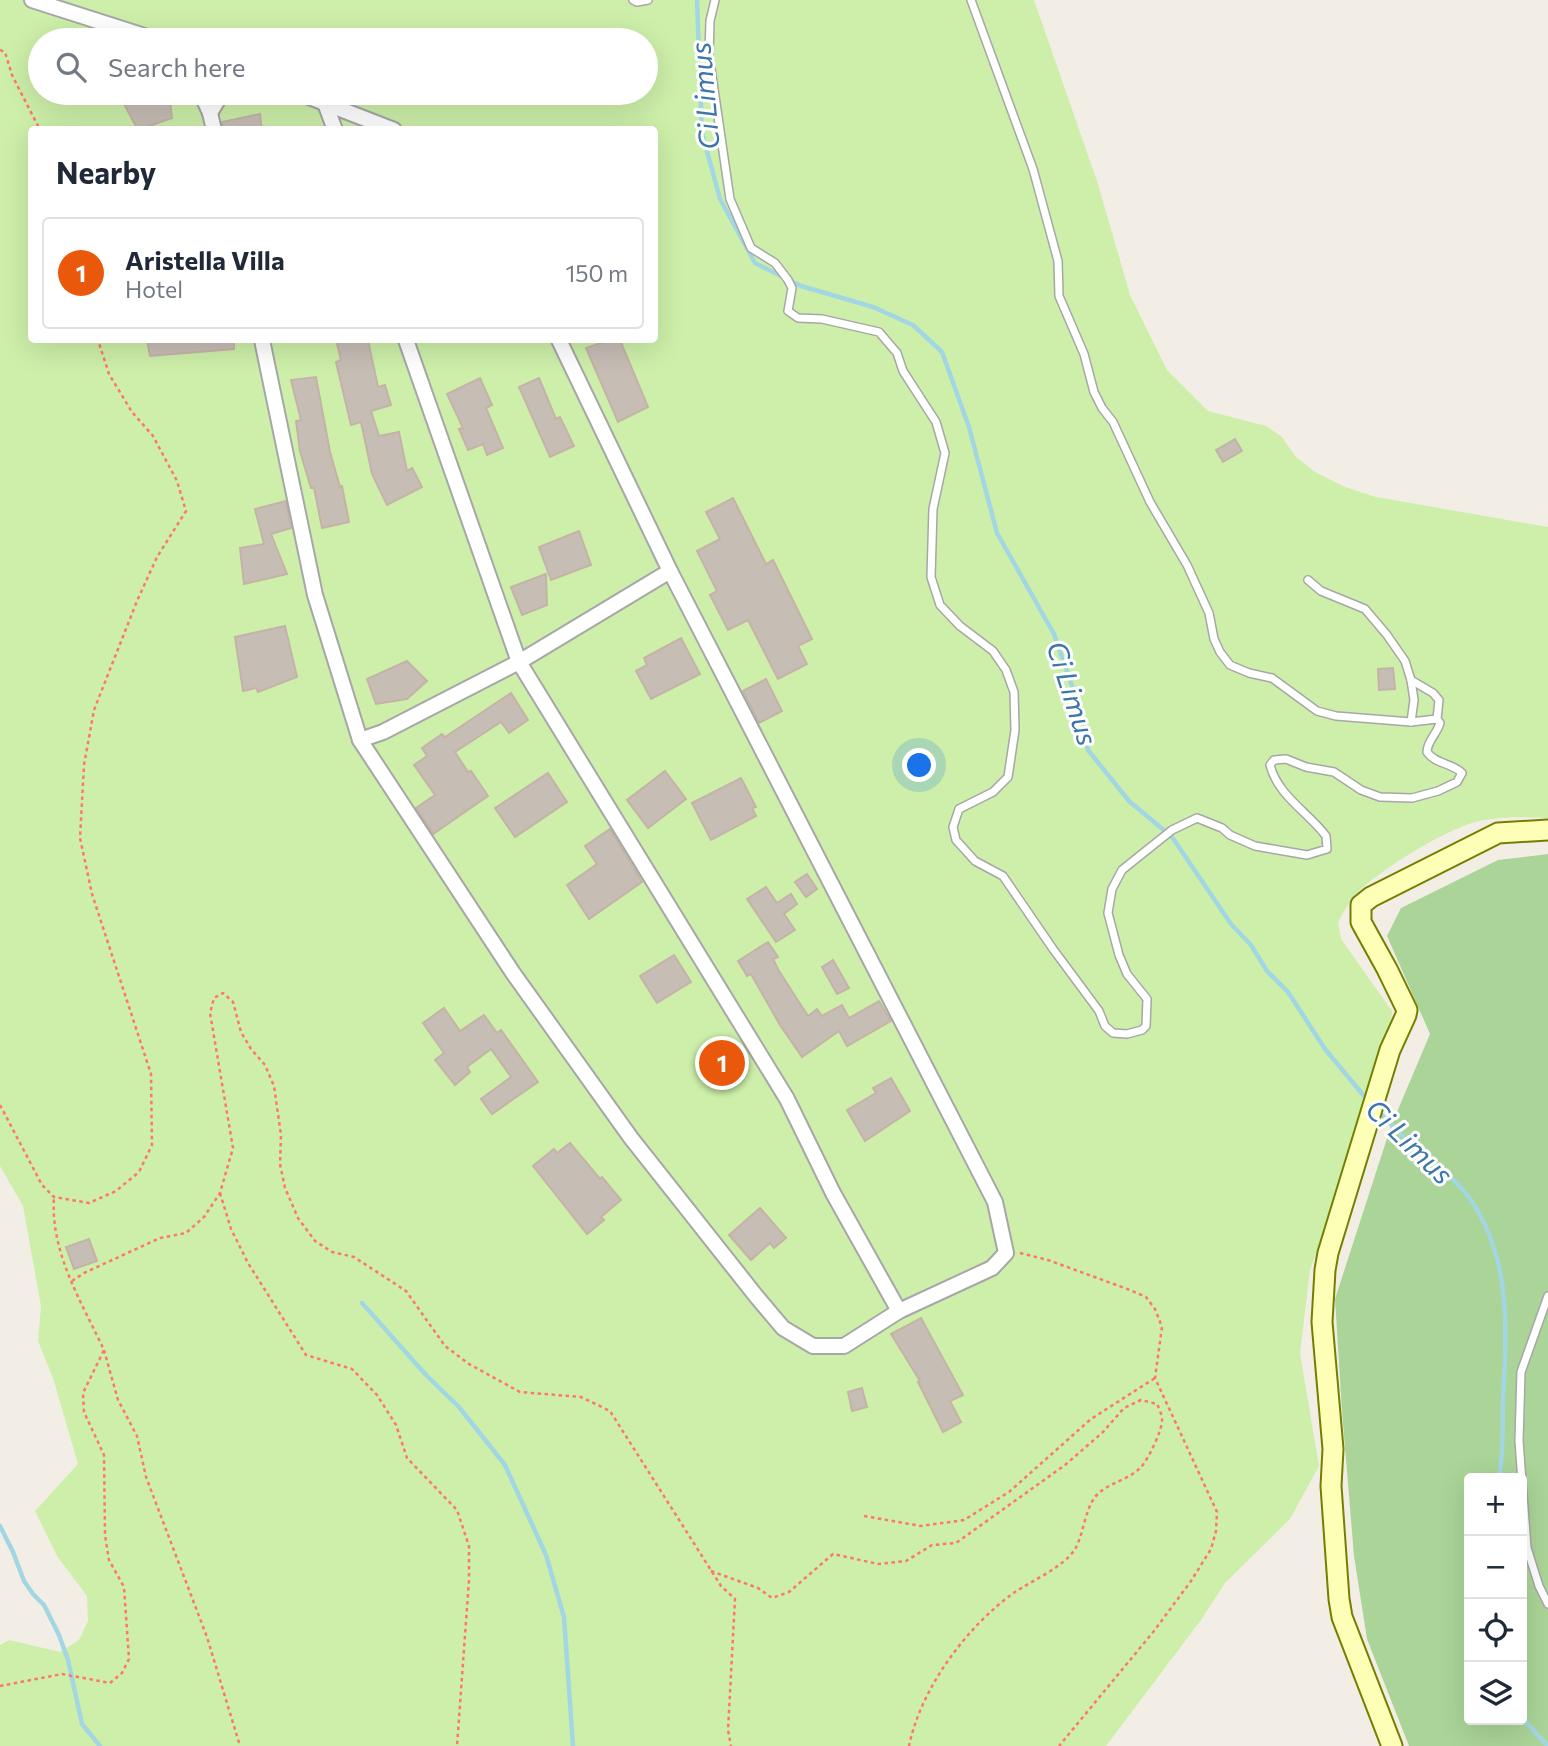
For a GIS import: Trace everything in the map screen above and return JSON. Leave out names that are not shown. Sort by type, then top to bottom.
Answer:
[{"type":"street","points":[[32,0],[120,28]]},
{"type":"street","points":[[207,105],[213,126]]},
{"type":"street","points":[[211,113],[215,105]]},
{"type":"street","points":[[327,105],[334,126]]},
{"type":"street","points":[[330,105],[365,124]]},
{"type":"street","points":[[263,343],[315,595],[360,740],[513,974],[631,1138],[783,1328],[813,1346],[844,1346],[899,1311],[992,1268],[1006,1253],[995,1202],[670,570],[560,343]]},
{"type":"street","points":[[407,343],[519,662],[787,1098],[833,1193],[899,1311]]},
{"type":"street","points":[[360,740],[383,732],[519,662],[670,570]]},
{"type":"street","points":[[1392,1746],[1342,1617],[1339,1599],[1331,1486],[1333,1448],[1322,1322],[1328,1253],[1390,1050],[1406,1015],[1387,969],[1361,922],[1360,911],[1362,905],[1371,897],[1498,833],[1548,830]]},
{"type":"lane","points":[[633,0],[648,0]]},
{"type":"lane","points":[[715,0],[710,21],[709,55],[730,199],[751,248],[775,263],[788,279],[792,288],[788,311],[798,318],[822,319],[878,332],[897,353],[903,371],[936,422],[945,453],[933,509],[931,546],[932,577],[940,605],[960,626],[993,652],[1006,670],[1014,692],[1015,730],[1008,777],[993,792],[959,809],[953,827],[956,840],[975,860],[1003,876],[1099,1011],[1105,1026],[1113,1033],[1127,1034],[1142,1030],[1146,1026],[1147,999],[1127,974],[1119,955],[1108,913],[1112,889],[1122,870],[1172,830],[1197,818],[1255,846],[1307,855],[1327,849],[1326,836],[1298,810],[1272,775],[1270,765],[1274,760],[1296,761],[1306,767],[1334,772],[1362,790],[1380,797],[1412,798],[1438,791],[1457,782],[1462,773],[1457,767],[1435,760],[1427,752],[1427,746],[1440,723],[1437,719],[1439,700],[1433,693],[1411,680]]},
{"type":"lane","points":[[971,0],[1033,169],[1058,261],[1059,296],[1084,354],[1094,393],[1113,422],[1150,502],[1202,595],[1220,652],[1230,665],[1272,678],[1317,712],[1411,722],[1437,719]]},
{"type":"lane","points":[[1308,580],[1321,591],[1365,609],[1387,635],[1405,661],[1411,680],[1414,700],[1411,722]]},
{"type":"lane","points":[[1548,1296],[1521,1372],[1519,1441],[1527,1548],[1539,1586],[1548,1604]]},
{"type":"path","points":[[0,50],[5,52],[12,75],[38,126]]},
{"type":"path","points":[[0,1105],[42,1185],[54,1197],[89,1203],[116,1191],[139,1172],[152,1145],[151,1074],[92,894],[80,838],[84,765],[93,710],[157,557],[186,511],[177,481],[153,436],[132,412],[109,374],[99,343]]},
{"type":"path","points":[[72,1281],[160,1238],[186,1233],[204,1217],[220,1193],[233,1148],[210,1013],[214,998],[223,993],[233,1002],[241,1032],[265,1065],[274,1086],[285,1188],[299,1218],[315,1241],[332,1252],[354,1257],[405,1291],[444,1346],[469,1364],[520,1392],[581,1397],[610,1411],[711,1571],[721,1586],[735,1599],[728,1731],[731,1746]]},
{"type":"path","points":[[220,1193],[231,1229],[248,1263],[306,1354],[352,1369],[377,1395],[396,1425],[407,1458],[457,1510],[468,1546],[470,1580],[457,1746]]},
{"type":"path","points":[[54,1197],[52,1219],[59,1253],[104,1350],[118,1400],[137,1436],[146,1476],[207,1637],[240,1746]]},
{"type":"path","points":[[1006,1253],[1020,1253],[1048,1260],[1146,1297],[1155,1309],[1162,1327],[1155,1378],[1217,1512],[1214,1539],[1191,1581],[1154,1631],[1059,1746]]},
{"type":"path","points":[[0,1686],[61,1674],[110,1683],[122,1673],[129,1659],[124,1587],[109,1560],[105,1535],[104,1455],[84,1412],[83,1393],[104,1350]]},
{"type":"path","points":[[863,1516],[921,1526],[964,1520],[1009,1492],[1091,1419],[1155,1378]]},
{"type":"path","points":[[711,1571],[758,1588],[772,1598],[789,1592],[833,1553],[878,1564],[906,1561],[932,1545],[956,1543],[1065,1465],[1103,1432],[1124,1408],[1141,1400],[1157,1404],[1163,1419],[1158,1436],[1142,1467],[1098,1492],[1076,1549],[1061,1565],[1005,1599],[972,1630],[929,1689],[913,1724],[909,1746]]},
{"type":"green space","points":[[0,0],[1034,0],[1098,184],[1130,295],[1167,370],[1208,411],[1266,426],[1281,436],[1296,457],[1315,472],[1345,487],[1376,497],[1548,527],[1548,818],[1488,819],[1450,832],[1383,871],[1359,891],[1338,922],[1341,939],[1392,1011],[1390,1032],[1375,1061],[1343,1181],[1310,1270],[1300,1353],[1319,1466],[1290,1519],[1225,1583],[1201,1620],[1106,1746],[0,1746],[0,1645],[9,1640],[60,1652],[79,1640],[88,1621],[87,1596],[57,1556],[35,1511],[78,1464],[53,1378],[38,1341],[41,1306],[23,1206],[0,1166]]},
{"type":"green space","points":[[1548,854],[1548,1746],[1409,1746],[1367,1639],[1354,1556],[1335,1299],[1391,1126],[1430,1034],[1387,936],[1401,908],[1498,860]]},
{"type":"building","points":[[124,105],[170,105],[172,118],[149,126],[136,126]]},
{"type":"building","points":[[260,114],[262,126],[222,126],[222,122]]},
{"type":"building","points":[[148,343],[234,343],[234,349],[150,356]]},
{"type":"building","points":[[337,343],[369,343],[378,387],[385,385],[391,405],[371,411],[379,436],[399,432],[407,471],[412,468],[422,487],[387,505],[372,474],[361,422],[351,425],[336,362],[341,360]]},
{"type":"building","points":[[601,343],[621,343],[648,407],[618,422],[586,348]]},
{"type":"building","points":[[316,377],[330,452],[340,487],[342,486],[349,522],[322,528],[314,488],[311,488],[300,451],[296,421],[301,420],[291,380]]},
{"type":"building","points":[[480,378],[492,405],[486,408],[503,448],[487,455],[483,444],[468,450],[459,429],[463,428],[447,394]]},
{"type":"building","points":[[539,378],[556,419],[560,417],[574,446],[550,457],[519,387]]},
{"type":"building","points":[[1235,439],[1242,451],[1223,462],[1216,450]]},
{"type":"building","points":[[733,498],[766,564],[773,560],[812,639],[798,646],[807,664],[778,679],[748,620],[728,630],[710,595],[717,591],[697,551],[720,539],[706,512]]},
{"type":"building","points":[[286,501],[291,528],[271,534],[287,574],[244,584],[240,548],[264,544],[255,509]]},
{"type":"building","points":[[579,531],[591,565],[551,580],[539,547]]},
{"type":"building","points":[[546,574],[547,605],[522,615],[511,587]]},
{"type":"building","points":[[285,626],[297,677],[258,692],[256,688],[243,691],[235,637]]},
{"type":"building","points":[[681,638],[700,674],[651,699],[636,671],[647,665],[644,658]]},
{"type":"building","points":[[407,661],[427,681],[407,699],[376,704],[367,679]]},
{"type":"building","points":[[1393,668],[1395,689],[1379,690],[1378,669]]},
{"type":"building","points":[[766,679],[782,711],[759,723],[743,691]]},
{"type":"building","points":[[511,693],[528,720],[509,733],[501,722],[455,752],[488,796],[433,834],[416,808],[435,795],[414,765],[427,756],[422,748],[442,734],[445,737]]},
{"type":"building","points":[[665,771],[686,799],[648,828],[627,800]]},
{"type":"building","points":[[548,773],[567,802],[515,837],[495,808]]},
{"type":"building","points":[[741,778],[756,807],[752,808],[756,816],[711,840],[692,803]]},
{"type":"building","points":[[610,829],[642,882],[589,919],[567,885],[597,864],[585,846]]},
{"type":"building","points":[[807,874],[817,889],[806,897],[795,882]]},
{"type":"building","points":[[766,887],[777,903],[791,894],[797,904],[784,914],[795,930],[776,942],[747,899]]},
{"type":"building","points":[[768,942],[778,957],[773,959],[779,971],[808,1016],[817,1009],[822,1016],[842,1005],[849,1018],[879,1001],[891,1021],[847,1046],[839,1031],[802,1057],[751,974],[747,976],[738,961]]},
{"type":"building","points":[[674,955],[691,982],[657,1003],[640,976]]},
{"type":"building","points":[[833,960],[849,988],[837,994],[822,967]]},
{"type":"building","points":[[444,1008],[460,1031],[484,1015],[497,1033],[501,1030],[538,1082],[492,1114],[481,1099],[511,1077],[491,1049],[467,1067],[470,1072],[455,1085],[435,1060],[444,1053],[423,1023]]},
{"type":"building","points":[[891,1078],[910,1111],[865,1141],[847,1110],[876,1093],[873,1088]]},
{"type":"building","points":[[570,1143],[621,1200],[601,1217],[604,1220],[587,1234],[533,1166],[554,1149],[557,1153]]},
{"type":"building","points":[[760,1208],[786,1238],[774,1248],[770,1243],[751,1260],[729,1235]]},
{"type":"building","points":[[89,1239],[97,1261],[74,1269],[66,1247]]},
{"type":"building","points":[[921,1318],[963,1395],[950,1401],[961,1422],[943,1432],[918,1382],[920,1381],[891,1334]]},
{"type":"building","points":[[862,1388],[867,1407],[852,1411],[848,1392]]},
{"type":"waterway","name":"Ci Limus","points":[[697,0],[702,133],[720,199],[755,263],[801,286],[873,307],[913,325],[942,352],[969,427],[997,533],[1054,634],[1074,692],[1088,750],[1129,801],[1172,837],[1231,924],[1251,945],[1267,971],[1288,992],[1325,1049],[1369,1102]]},
{"type":"waterway","name":"Ci Limus","points":[[1378,1111],[1466,1194],[1485,1224],[1494,1248],[1504,1298],[1505,1324],[1500,1473]]},
{"type":"waterway","points":[[362,1303],[426,1375],[459,1407],[505,1465],[546,1555],[564,1617],[573,1746]]},
{"type":"waterway","points":[[0,1526],[24,1581],[44,1605],[59,1635],[68,1660],[82,1724],[100,1746]]},
{"type":"waterway","name":"Ci Limus","points":[[1527,1723],[1548,1746]]},
{"type":"place","name":"Aristella Villa","points":[[722,1063]]}]
